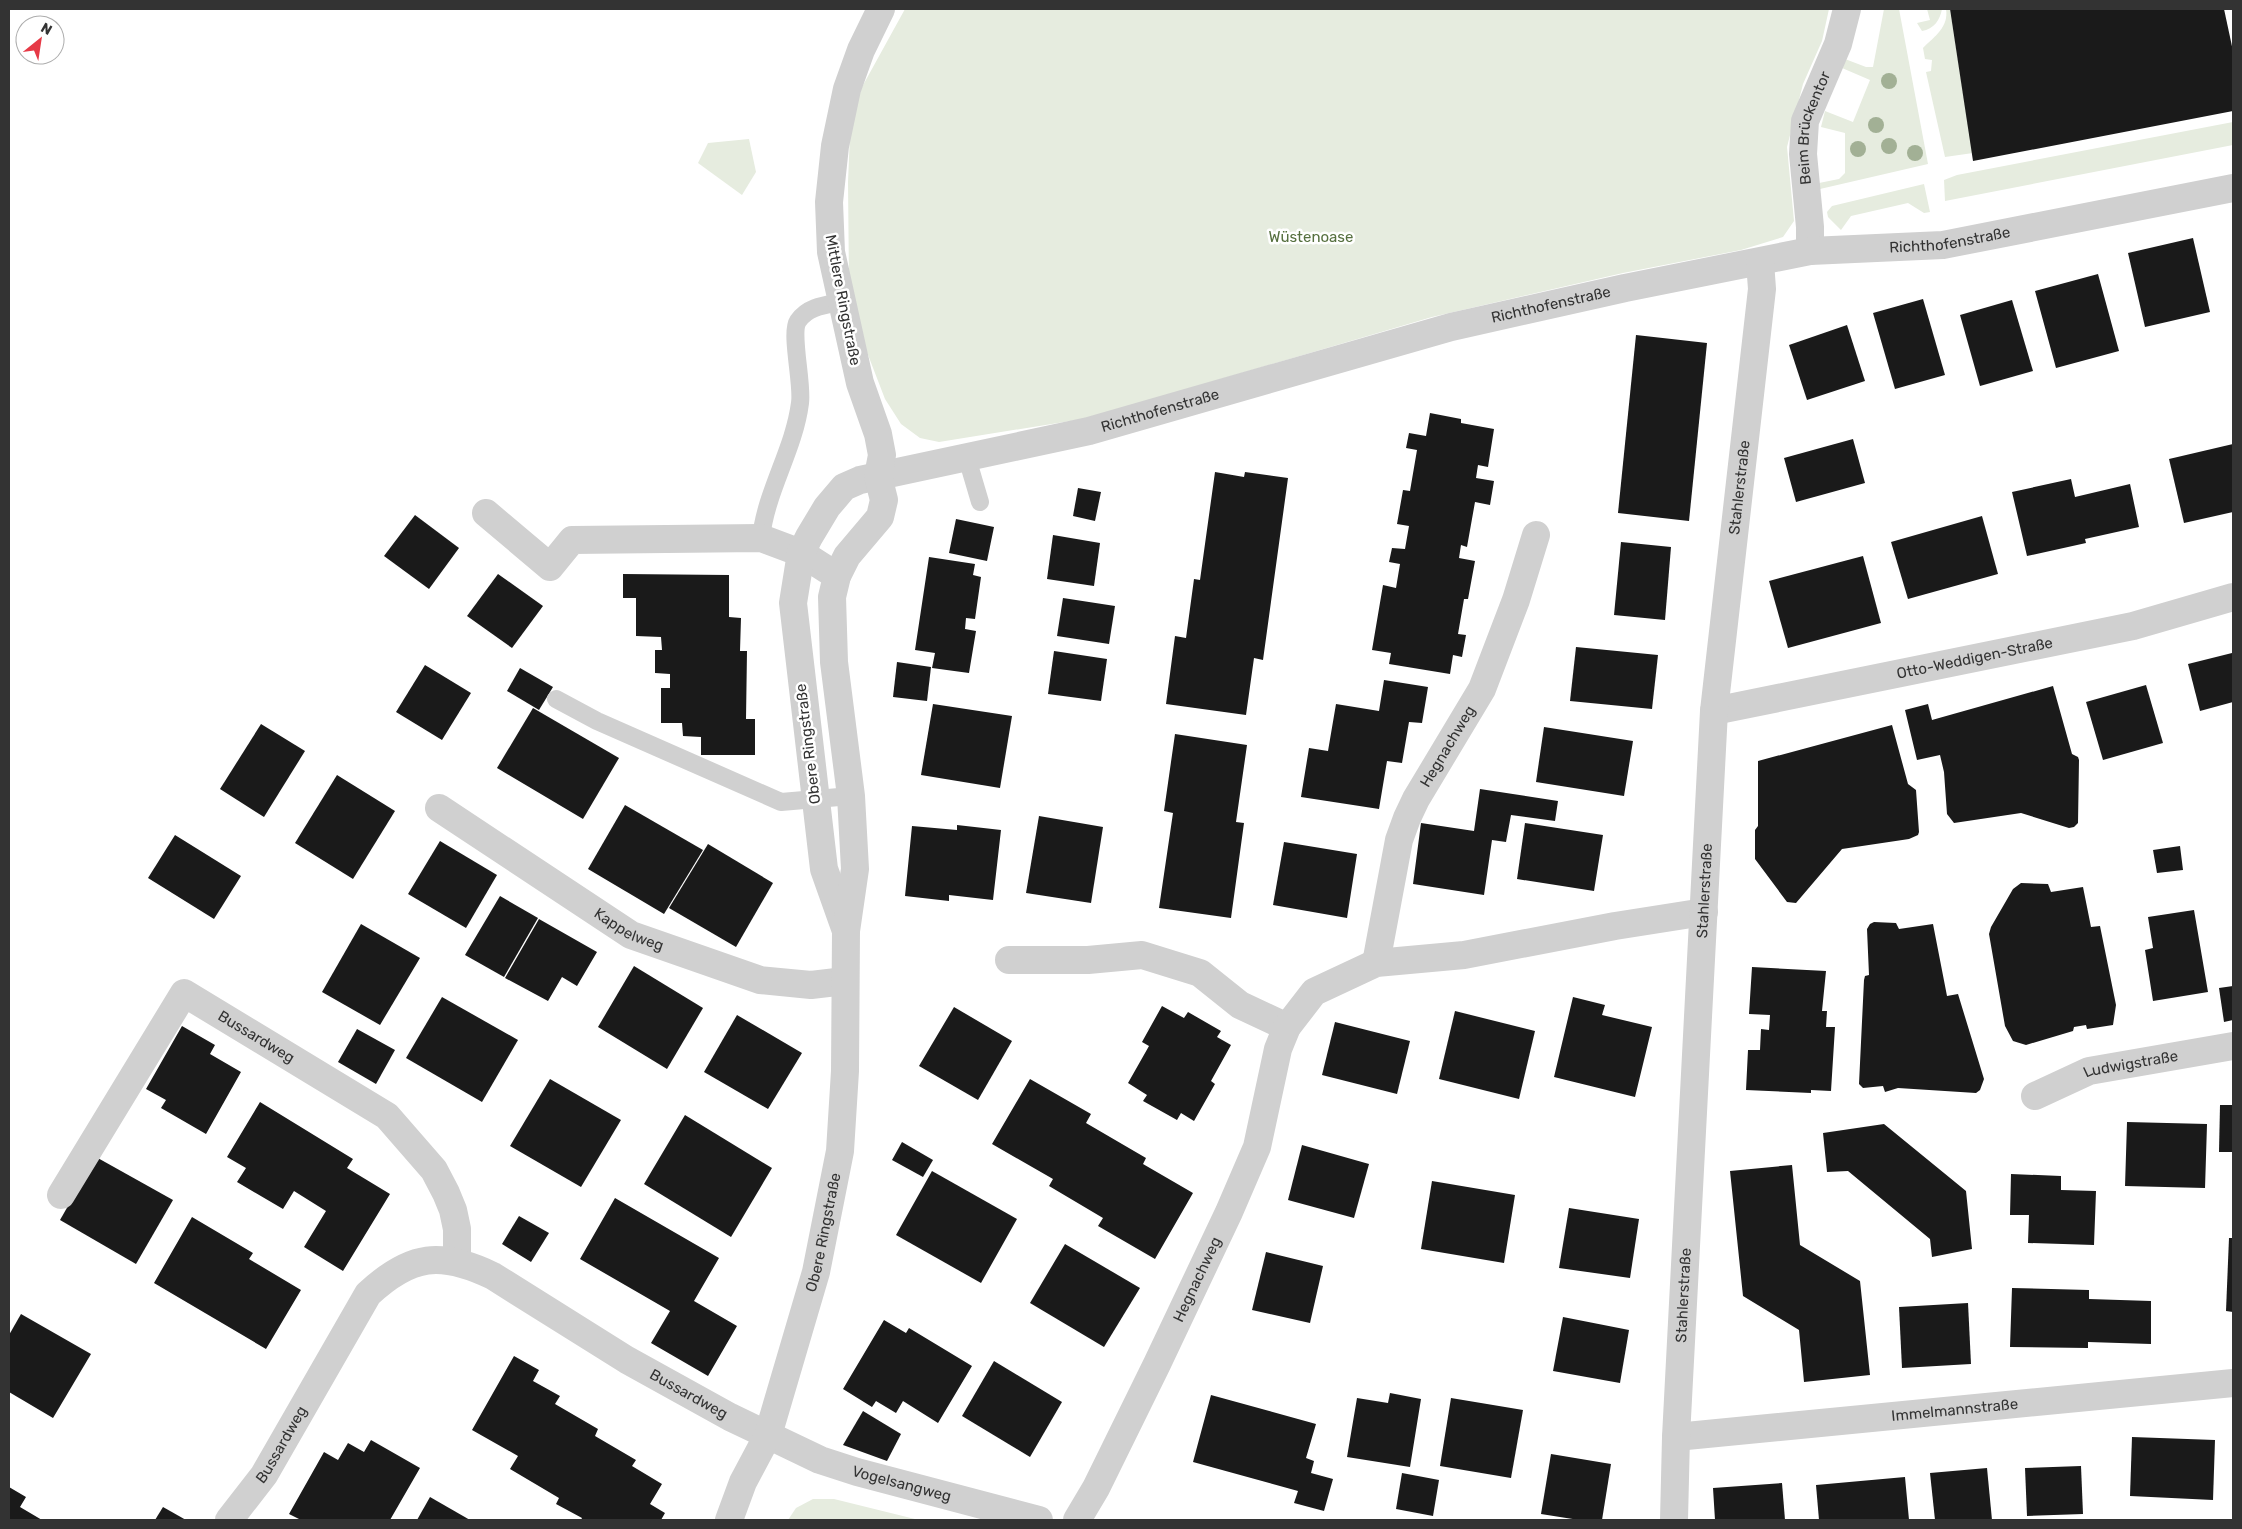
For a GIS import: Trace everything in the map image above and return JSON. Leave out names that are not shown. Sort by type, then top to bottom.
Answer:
[{"type":"street","name":"Mittlere Ringstraße","points":[[878,476],[882,455],[878,434],[860,383],[842,302],[829,228],[835,146],[853,71],[881,9]]},
{"type":"street","name":"Beim Brückentor","points":[[1810,251],[1803,154],[1805,121],[1838,44],[1847,9]]},
{"type":"street","name":"Richthofenstraße","points":[[878,476],[1089,431],[1451,327],[1625,288],[1810,251],[1943,244],[2233,188]]},
{"type":"street","name":"Stahlerstraße","points":[[1674,1520],[1676,1437],[1714,711],[1762,290],[1760,262]]},
{"type":"street","name":"Obere Ringstraße","points":[[729,1520],[744,1482],[768,1435],[816,1272],[840,1151],[845,1070],[846,931],[856,869],[852,796],[832,640],[832,598],[838,576],[847,556],[880,517],[884,500],[878,476],[860,480],[844,487],[827,506],[801,553],[794,603],[814,799],[824,869],[846,931]]},
{"type":"street","points":[[486,513],[550,567],[572,540],[761,538],[801,553],[838,576]]},
{"type":"street","name":"Hegnachweg","points":[[1376,962],[1399,840],[1407,818],[1416,799],[1482,689],[1516,600],[1536,535]]},
{"type":"street","name":"Otto-Weddigen-Straße","points":[[1714,711],[2133,626],[2233,596]]},
{"type":"street","name":"Kappelweg","points":[[439,808],[631,935],[760,980],[811,985],[845,980]]},
{"type":"street","name":"Hegnachweg","points":[[1077,1520],[1096,1488],[1149,1382],[1230,1212],[1257,1147],[1269,1082],[1287,1027],[1314,992],[1376,962],[1464,955],[1615,926],[1704,912]]},
{"type":"street","points":[[1009,960],[1088,960],[1142,955],[1200,973],[1240,1005],[1287,1027]]},
{"type":"street","name":"Bussardweg","points":[[61,1195],[184,993],[387,1116],[434,1170],[446,1193],[453,1210],[457,1229],[457,1261]]},
{"type":"street","name":"Ludwigstraße","points":[[2035,1096],[2089,1071],[2233,1046]]},
{"type":"street","name":"Bussardweg","points":[[229,1520],[264,1474],[368,1294],[380,1284],[412,1265],[429,1260],[457,1261],[493,1276],[627,1360],[730,1417],[768,1435]]},
{"type":"street","name":"Immelmannstraße","points":[[1676,1437],[2233,1383]]},
{"type":"street","name":"Vogelsangweg","points":[[768,1435],[820,1460],[857,1472],[1039,1520]]},
{"type":"lane","points":[[761,538],[768,503],[790,447],[800,404],[801,384],[795,334],[797,322],[805,313],[814,308],[842,302]]},
{"type":"lane","points":[[967,458],[980,502]]},
{"type":"lane","points":[[556,699],[597,721],[781,802],[852,796]]},
{"type":"green space","name":"Wüstenoase","points":[[905,9],[1829,9],[1822,41],[1803,84],[1787,147],[1794,221],[1783,237],[1741,250],[1623,273],[1432,317],[1089,418],[939,442],[920,438],[901,424],[885,399],[865,347],[849,284],[848,182],[851,111],[862,87]]},
{"type":"green space","points":[[1884,9],[1899,9],[1928,164],[1820,189],[1819,183],[1839,179],[1845,173],[1845,133],[1821,127],[1825,111],[1853,122],[1870,80],[1842,68],[1845,59],[1866,67],[1873,67]]},
{"type":"green space","points":[[1927,9],[1942,9],[1936,23],[1922,31],[1917,23],[1930,20]]},
{"type":"green space","points":[[1946,9],[1950,9],[1973,153],[1945,157],[1926,72],[1931,71],[1932,60],[1925,59],[1923,48],[1943,26]]},
{"type":"green space","points":[[2233,122],[2233,145],[1945,201],[1944,180],[1957,175]]},
{"type":"green space","points":[[749,139],[756,172],[742,195],[698,163],[708,143]]},
{"type":"green space","points":[[1924,184],[1930,212],[1924,213],[1908,203],[1851,216],[1841,230],[1828,217],[1827,212],[1832,206]]},
{"type":"green space","points":[[813,1499],[834,1499],[919,1520],[788,1520],[796,1508]]},
{"type":"building","points":[[1950,9],[2224,9],[2233,51],[2233,111],[1973,161]]},
{"type":"building","points":[[2193,238],[2210,312],[2145,327],[2128,253]]},
{"type":"building","points":[[2098,274],[2119,351],[2056,368],[2035,291]]},
{"type":"building","points":[[1923,299],[1945,375],[1895,389],[1873,313]]},
{"type":"building","points":[[2012,300],[2033,371],[1980,386],[1960,315]]},
{"type":"building","points":[[1847,325],[1865,381],[1807,400],[1789,345]]},
{"type":"building","points":[[1636,335],[1707,343],[1689,521],[1618,513]]},
{"type":"building","points":[[1430,413],[1461,419],[1461,423],[1494,429],[1488,467],[1478,465],[1476,478],[1494,481],[1490,505],[1475,502],[1467,547],[1461,545],[1459,558],[1475,561],[1468,599],[1464,599],[1458,634],[1466,635],[1462,657],[1453,655],[1450,674],[1389,664],[1391,653],[1372,650],[1383,585],[1396,588],[1400,564],[1389,562],[1392,548],[1405,549],[1409,526],[1397,524],[1403,490],[1410,491],[1417,450],[1406,448],[1409,433],[1426,436]]},
{"type":"building","points":[[1853,439],[1865,483],[1796,502],[1784,458]]},
{"type":"building","points":[[2233,444],[2233,512],[2184,523],[2169,459]]},
{"type":"building","points":[[1215,472],[1244,477],[1245,472],[1288,478],[1263,660],[1254,658],[1246,715],[1166,704],[1175,636],[1186,638],[1194,579],[1200,580]]},
{"type":"building","points":[[2071,479],[2075,497],[2130,484],[2139,527],[2085,539],[2086,543],[2027,556],[2012,492]]},
{"type":"building","points":[[1078,488],[1101,492],[1095,521],[1073,516]]},
{"type":"building","points":[[415,515],[459,548],[429,589],[384,556]]},
{"type":"building","points":[[1982,516],[1998,574],[1908,599],[1891,542]]},
{"type":"building","points":[[956,519],[994,527],[987,561],[949,553]]},
{"type":"building","points":[[1053,535],[1100,543],[1094,586],[1047,579]]},
{"type":"building","points":[[1621,542],[1671,547],[1665,620],[1614,615]]},
{"type":"building","points":[[1863,556],[1881,623],[1788,648],[1769,581]]},
{"type":"building","points":[[929,557],[975,564],[973,575],[981,577],[975,619],[966,618],[965,629],[976,631],[969,673],[932,668],[935,653],[915,650]]},
{"type":"building","points":[[498,574],[543,606],[512,648],[467,616]]},
{"type":"building","points":[[623,574],[729,575],[729,617],[741,618],[740,651],[747,651],[746,719],[755,719],[755,755],[701,755],[701,737],[683,736],[682,723],[661,723],[661,688],[670,688],[670,674],[655,673],[655,650],[662,650],[661,637],[636,636],[636,598],[623,598]]},
{"type":"building","points":[[1063,598],[1115,606],[1109,644],[1057,636]]},
{"type":"building","points":[[1576,647],[1658,655],[1652,709],[1570,701]]},
{"type":"building","points":[[1054,651],[1107,659],[1101,701],[1048,694]]},
{"type":"building","points":[[2232,653],[2233,702],[2200,711],[2188,664]]},
{"type":"building","points":[[897,662],[931,667],[927,701],[893,697]]},
{"type":"building","points":[[425,665],[471,693],[442,740],[396,712]]},
{"type":"building","points":[[520,668],[553,687],[539,710],[507,691]]},
{"type":"building","points":[[1384,680],[1428,687],[1422,723],[1409,722],[1402,763],[1387,761],[1379,809],[1301,797],[1309,748],[1328,751],[1336,704],[1379,711]]},
{"type":"building","points":[[2146,685],[2163,743],[2103,760],[2086,702]]},
{"type":"building","points":[[2053,686],[2072,754],[2078,757],[2079,760],[2078,823],[2074,827],[2069,828],[2021,813],[1954,823],[1947,814],[1944,772],[1940,755],[1917,760],[1905,710],[1928,704],[1932,720]]},
{"type":"building","points":[[933,704],[1012,716],[1000,788],[921,775]]},
{"type":"building","points":[[533,708],[619,758],[583,819],[497,768]]},
{"type":"building","points":[[261,724],[305,751],[264,817],[220,789]]},
{"type":"building","points":[[1892,725],[1908,784],[1916,790],[1918,835],[1909,839],[1842,849],[1796,903],[1787,902],[1755,859],[1755,830],[1758,826],[1758,761]]},
{"type":"building","points":[[1544,727],[1633,741],[1624,796],[1536,782]]},
{"type":"building","points":[[1175,734],[1247,745],[1236,822],[1244,823],[1231,918],[1159,908],[1173,813],[1164,811]]},
{"type":"building","points":[[337,775],[395,811],[353,879],[295,843]]},
{"type":"building","points":[[1480,789],[1558,801],[1555,821],[1511,815],[1506,842],[1492,840],[1484,895],[1413,884],[1421,823],[1474,831]]},
{"type":"building","points":[[625,805],[703,850],[664,914],[588,869]]},
{"type":"building","points":[[1039,816],[1103,827],[1091,903],[1026,893]]},
{"type":"building","points":[[1525,823],[1603,835],[1594,891],[1517,879]]},
{"type":"building","points":[[957,825],[1001,830],[993,900],[949,895],[949,901],[905,896],[912,826],[957,830]]},
{"type":"building","points":[[175,835],[241,876],[214,919],[148,878]]},
{"type":"building","points":[[440,841],[497,875],[466,928],[408,894]]},
{"type":"building","points":[[1284,842],[1357,854],[1347,918],[1273,905]]},
{"type":"building","points":[[708,844],[773,883],[736,947],[669,908]]},
{"type":"building","points":[[2180,846],[2183,870],[2157,873],[2153,850]]},
{"type":"building","points":[[2021,883],[2048,884],[2051,892],[2083,887],[2091,927],[2100,926],[2116,1005],[2113,1025],[2087,1029],[2086,1025],[2074,1027],[2073,1031],[2026,1045],[2013,1041],[2005,1026],[1989,934],[1991,927],[2013,889]]},
{"type":"building","points":[[500,896],[538,918],[504,977],[465,955]]},
{"type":"building","points":[[2194,910],[2208,992],[2153,1001],[2145,950],[2153,948],[2148,917]]},
{"type":"building","points":[[539,919],[597,952],[577,986],[562,977],[548,1001],[505,978]]},
{"type":"building","points":[[1874,922],[1896,923],[1899,929],[1933,924],[1947,996],[1958,994],[1984,1079],[1980,1090],[1976,1093],[1898,1088],[1885,1092],[1883,1086],[1863,1088],[1859,1084],[1864,980],[1865,976],[1869,975],[1867,929]]},
{"type":"building","points":[[361,924],[420,958],[380,1025],[322,992]]},
{"type":"building","points":[[634,966],[703,1008],[667,1069],[598,1027]]},
{"type":"building","points":[[1752,967],[1826,971],[1822,1011],[1827,1011],[1826,1027],[1835,1027],[1831,1091],[1811,1090],[1811,1093],[1746,1090],[1748,1050],[1760,1050],[1761,1029],[1769,1030],[1770,1015],[1749,1014]]},
{"type":"building","points":[[2233,986],[2233,1020],[2224,1022],[2219,988]]},
{"type":"building","points":[[442,997],[518,1040],[482,1102],[406,1058]]},
{"type":"building","points":[[1573,997],[1605,1005],[1602,1015],[1652,1027],[1635,1097],[1554,1077]]},
{"type":"building","points":[[1162,1006],[1184,1018],[1188,1012],[1221,1031],[1217,1037],[1231,1045],[1211,1081],[1215,1084],[1194,1121],[1181,1113],[1177,1120],[1143,1101],[1147,1095],[1128,1083],[1149,1046],[1142,1042]]},
{"type":"building","points":[[954,1007],[1012,1041],[978,1100],[919,1066]]},
{"type":"building","points":[[1455,1011],[1535,1031],[1519,1099],[1439,1079]]},
{"type":"building","points":[[737,1015],[802,1053],[768,1109],[704,1072]]},
{"type":"building","points":[[1335,1022],[1410,1041],[1397,1094],[1322,1075]]},
{"type":"building","points":[[182,1026],[215,1045],[210,1054],[241,1072],[206,1134],[161,1108],[166,1100],[146,1089]]},
{"type":"building","points":[[357,1029],[395,1050],[376,1084],[338,1062]]},
{"type":"building","points":[[550,1079],[621,1120],[581,1187],[510,1146]]},
{"type":"building","points":[[1030,1079],[1091,1114],[1086,1123],[1146,1158],[1143,1164],[1193,1193],[1155,1259],[1098,1226],[1103,1218],[1049,1186],[1053,1179],[992,1144]]},
{"type":"building","points":[[260,1102],[353,1159],[347,1168],[390,1194],[343,1271],[304,1247],[326,1211],[294,1191],[283,1209],[237,1182],[246,1168],[227,1157]]},
{"type":"building","points":[[2220,1105],[2233,1105],[2233,1152],[2219,1152]]},
{"type":"building","points":[[685,1115],[772,1168],[731,1237],[644,1184]]},
{"type":"building","points":[[2127,1122],[2207,1124],[2205,1188],[2125,1186]]},
{"type":"building","points":[[1884,1124],[1966,1191],[1972,1249],[1932,1257],[1930,1239],[1848,1171],[1827,1172],[1823,1133]]},
{"type":"building","points":[[902,1142],[933,1160],[923,1177],[892,1160]]},
{"type":"building","points":[[1302,1145],[1369,1164],[1354,1218],[1288,1200]]},
{"type":"building","points":[[96,1157],[173,1200],[136,1264],[60,1220]]},
{"type":"building","points":[[1792,1165],[1800,1245],[1860,1281],[1870,1375],[1804,1382],[1799,1330],[1743,1296],[1730,1171]]},
{"type":"building","points":[[932,1171],[1017,1219],[981,1283],[896,1235]]},
{"type":"building","points":[[2011,1174],[2061,1176],[2061,1190],[2096,1191],[2094,1245],[2028,1243],[2029,1215],[2010,1215]]},
{"type":"building","points":[[1432,1181],[1515,1195],[1504,1263],[1421,1249]]},
{"type":"building","points":[[615,1198],[719,1258],[694,1301],[737,1326],[708,1376],[651,1343],[670,1311],[580,1259]]},
{"type":"building","points":[[1569,1208],[1639,1219],[1630,1278],[1559,1268]]},
{"type":"building","points":[[519,1216],[549,1233],[531,1262],[502,1244]]},
{"type":"building","points":[[192,1217],[253,1253],[249,1259],[301,1290],[266,1349],[154,1283]]},
{"type":"building","points":[[2229,1238],[2233,1238],[2233,1312],[2226,1311]]},
{"type":"building","points":[[1065,1244],[1140,1288],[1104,1347],[1030,1303]]},
{"type":"building","points":[[1266,1252],[1323,1266],[1310,1323],[1252,1310]]},
{"type":"building","points":[[2012,1288],[2089,1290],[2089,1299],[2151,1301],[2151,1344],[2088,1342],[2088,1348],[2010,1347]]},
{"type":"building","points":[[1968,1303],[1971,1364],[1902,1368],[1899,1307]]},
{"type":"building","points":[[21,1314],[91,1354],[53,1418],[9,1392],[9,1335]]},
{"type":"building","points":[[1563,1317],[1629,1330],[1620,1383],[1553,1371]]},
{"type":"building","points":[[884,1320],[906,1333],[909,1328],[972,1366],[938,1423],[903,1401],[896,1413],[876,1401],[872,1407],[843,1389]]},
{"type":"building","points":[[514,1356],[539,1370],[533,1381],[560,1396],[555,1404],[598,1429],[595,1436],[636,1460],[632,1466],[662,1484],[650,1504],[665,1513],[661,1520],[581,1520],[582,1518],[556,1504],[559,1498],[510,1469],[518,1456],[472,1430]]},
{"type":"building","points":[[994,1361],[1062,1402],[1030,1457],[962,1416]]},
{"type":"building","points":[[1390,1393],[1421,1399],[1410,1467],[1347,1457],[1357,1398],[1388,1403]]},
{"type":"building","points":[[1211,1395],[1316,1424],[1306,1458],[1314,1461],[1311,1473],[1333,1479],[1324,1511],[1294,1503],[1298,1491],[1193,1462]]},
{"type":"building","points":[[1451,1398],[1523,1410],[1511,1478],[1440,1466]]},
{"type":"building","points":[[863,1411],[901,1434],[887,1461],[843,1445]]},
{"type":"building","points":[[2132,1437],[2215,1440],[2213,1500],[2130,1496]]},
{"type":"building","points":[[371,1440],[420,1468],[390,1520],[301,1520],[289,1514],[324,1452],[338,1460],[348,1443],[364,1452]]},
{"type":"building","points":[[1551,1454],[1611,1464],[1602,1520],[1579,1520],[1541,1514]]},
{"type":"building","points":[[2081,1466],[2083,1514],[2027,1516],[2025,1468]]},
{"type":"building","points":[[1987,1468],[1992,1520],[1935,1520],[1930,1473]]},
{"type":"building","points":[[1402,1473],[1439,1480],[1433,1516],[1396,1509]]},
{"type":"building","points":[[1905,1477],[1909,1520],[1819,1520],[1816,1485]]},
{"type":"building","points":[[1782,1483],[1785,1520],[1715,1520],[1713,1488]]},
{"type":"building","points":[[9,1487],[26,1497],[20,1507],[42,1520],[9,1520]]},
{"type":"building","points":[[430,1497],[470,1520],[417,1520]]},
{"type":"building","points":[[163,1507],[186,1520],[155,1520]]}]
